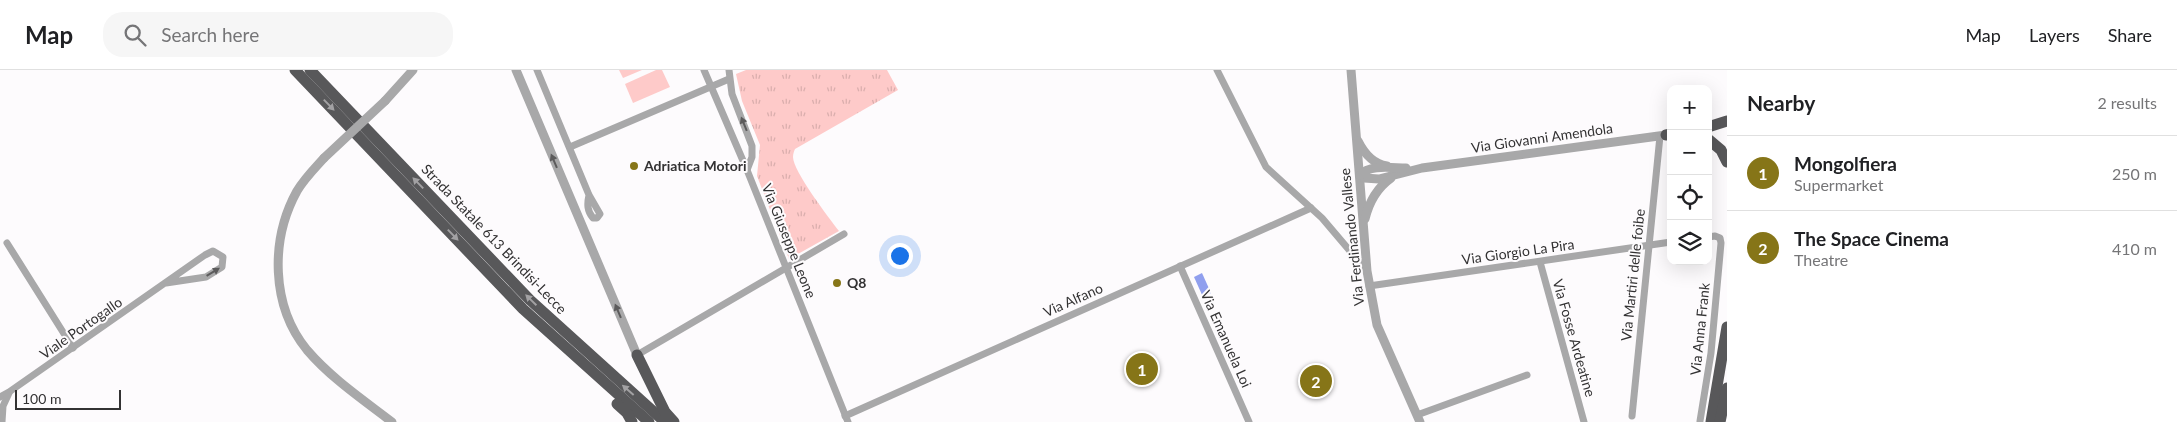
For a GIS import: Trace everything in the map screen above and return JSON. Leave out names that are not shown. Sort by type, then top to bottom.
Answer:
[{"type":"highway","name":"Strada Statale 613 Brindisi-Lecce","points":[[295,70],[524,309],[649,422]]},
{"type":"highway","name":"Strada Statale 613 Brindisi-Lecce","points":[[310,70],[530,300],[665,422]]},
{"type":"highway","points":[[1712,126],[1727,120]]},
{"type":"highway","points":[[1712,143],[1720,150],[1727,162]]},
{"type":"highway","points":[[1706,422],[1727,327]]},
{"type":"highway","points":[[566,347],[580,369],[627,413],[632,422]]},
{"type":"highway","points":[[637,356],[665,412],[674,422]]},
{"type":"highway","points":[[1720,422],[1727,388]]},
{"type":"street","points":[[392,422],[335,378],[306,348],[295,331],[281,293],[278,272],[278,249],[282,227],[298,189],[324,158],[385,101],[413,70]]},
{"type":"street","points":[[516,70],[637,356],[844,234]]},
{"type":"street","points":[[537,70],[589,195]]},
{"type":"street","name":"Via Giuseppe Leone","points":[[704,70],[747,170],[847,419]]},
{"type":"street","points":[[729,70],[732,94],[752,146],[752,157],[747,170]]},
{"type":"street","points":[[1217,70],[1266,167],[1312,208],[1367,271]]},
{"type":"street","name":"Via Ferdinando Vallese","points":[[1351,70],[1369,286],[1378,325],[1419,418]]},
{"type":"street","points":[[570,147],[729,79]]},
{"type":"street","name":"Via Giovanni Amendola","points":[[1356,134],[1367,155],[1382,166],[1395,171]]},
{"type":"street","name":"Via Giovanni Amendola","points":[[1360,175],[1367,169],[1395,171],[1422,168],[1667,135]]},
{"type":"street","name":"Via Martiri delle foibe","points":[[1632,416],[1649,245],[1667,135]]},
{"type":"street","points":[[1364,226],[1367,211],[1374,195],[1395,171]]},
{"type":"street","name":"Via Alfano","points":[[847,419],[1180,266],[1312,208]]},
{"type":"street","name":"Via Anna Frank","points":[[1706,422],[1720,238],[1712,237]]},
{"type":"street","points":[[7,243],[73,348]]},
{"type":"street","name":"Via Giorgio La Pira","points":[[1369,286],[1667,243]]},
{"type":"street","name":"Viale Portogallo","points":[[0,396],[9,392],[73,348],[205,255],[213,251],[223,257],[222,267],[206,277],[166,283]]},
{"type":"street","name":"Via Fosse Ardeatine","points":[[1540,262],[1584,422]]},
{"type":"street","name":"Via Emanuela Loi","points":[[1180,266],[1249,422]]},
{"type":"street","points":[[1419,418],[1527,375]]},
{"type":"street","points":[[2,422],[3,406],[9,392]]},
{"type":"green space","points":[[619,70],[642,70],[623,78]]},
{"type":"green space","points":[[656,70],[662,70],[670,87],[633,103],[625,84]]},
{"type":"green space","points":[[746,70],[887,70],[898,90],[795,149],[793,157],[799,173],[839,231],[789,259],[757,176],[760,145],[742,101],[736,74]]},
{"type":"water","points":[[1202,273],[1211,293],[1203,297],[1194,277]]},
{"type":"place","name":"Adriatica Motori","points":[[634,166]]},
{"type":"place","name":"Q8","points":[[837,283]]},
{"type":"place","name":"Mongolfiera","points":[[1142,369]]},
{"type":"place","name":"The Space Cinema","points":[[1316,381]]}]
